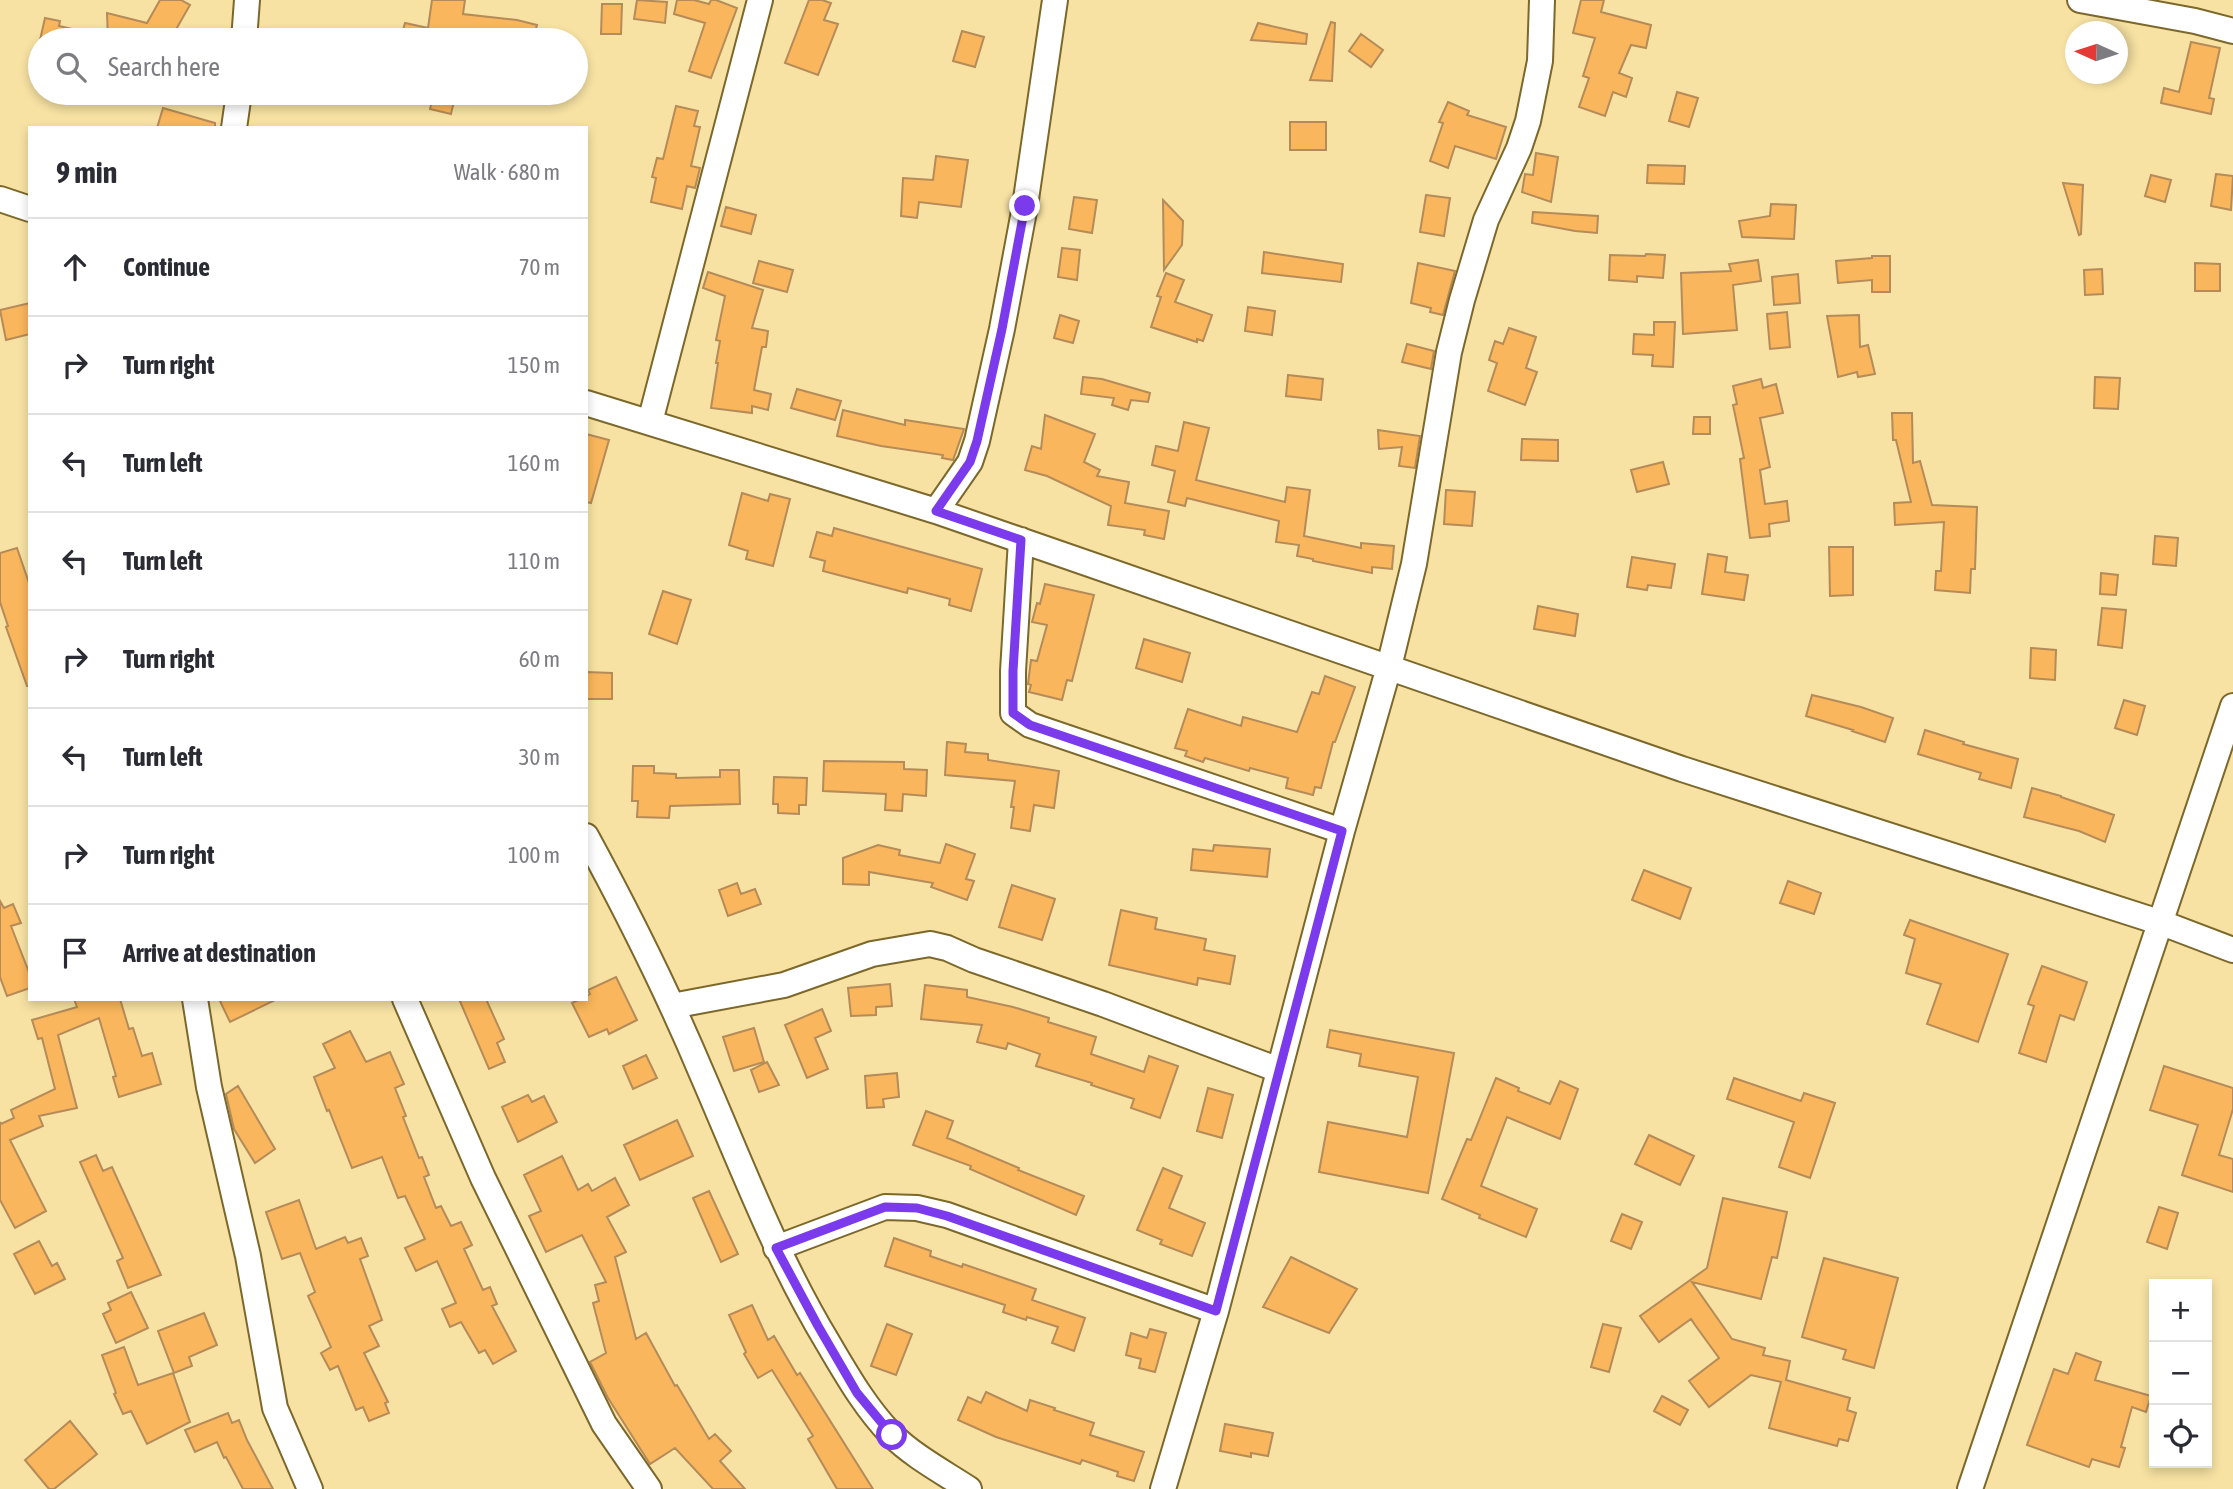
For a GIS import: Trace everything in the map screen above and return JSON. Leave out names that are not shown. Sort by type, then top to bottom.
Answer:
[{"type":"street","points":[[245,28],[247,0]]},
{"type":"street","points":[[650,422],[760,0]]},
{"type":"street","points":[[936,511],[970,462],[977,441],[1025,206],[1055,0]]},
{"type":"street","points":[[1163,1489],[1216,1311],[1342,831],[1389,667],[1414,564],[1455,326],[1486,220],[1519,148],[1528,121],[1540,61],[1542,0]]},
{"type":"street","points":[[2080,0],[2195,21],[2233,31]]},
{"type":"street","points":[[234,126],[237,105]]},
{"type":"street","points":[[0,199],[28,208]]},
{"type":"street","points":[[588,404],[936,511],[1682,769],[2162,923],[2233,950]]},
{"type":"street","points":[[1021,540],[1013,713],[1030,725],[1342,831]]},
{"type":"street","points":[[1970,1489],[2233,706]]},
{"type":"street","points":[[588,839],[620,897],[672,1006],[776,1248],[857,1393],[892,1435],[969,1489]]},
{"type":"street","points":[[672,1006],[784,985],[872,954],[930,944],[1103,1004],[1279,1070]]},
{"type":"street","points":[[195,1001],[209,1087],[248,1256],[275,1408],[310,1489]]},
{"type":"street","points":[[406,1001],[483,1178],[599,1412],[649,1489]]},
{"type":"street","points":[[776,1248],[885,1207],[917,1208],[957,1219],[1216,1311]]},
{"type":"building","points":[[160,0],[181,0],[190,5],[177,28],[108,28],[107,13],[147,23]]},
{"type":"building","points":[[432,0],[465,0],[463,14],[537,25],[536,28],[428,28]]},
{"type":"building","points":[[637,0],[667,2],[665,23],[634,19]]},
{"type":"building","points":[[677,0],[694,0],[709,4],[711,0],[716,0],[737,8],[711,78],[689,71],[705,23],[674,14]]},
{"type":"building","points":[[809,0],[831,3],[824,20],[838,24],[818,75],[785,63]]},
{"type":"building","points":[[1581,0],[1604,0],[1601,12],[1651,25],[1646,48],[1631,45],[1619,73],[1632,78],[1626,97],[1613,92],[1605,116],[1579,107],[1589,78],[1583,76],[1595,38],[1573,33]]},
{"type":"building","points":[[602,4],[622,4],[621,34],[601,34]]},
{"type":"building","points":[[45,18],[60,21],[59,26],[68,28],[43,28]]},
{"type":"building","points":[[1331,22],[1335,23],[1332,81],[1310,80]]},
{"type":"building","points":[[405,23],[428,28],[404,28]]},
{"type":"building","points":[[1258,23],[1307,34],[1306,44],[1251,40]]},
{"type":"building","points":[[962,31],[984,37],[975,67],[953,61]]},
{"type":"building","points":[[1361,34],[1383,50],[1371,67],[1349,51]]},
{"type":"building","points":[[2191,42],[2220,48],[2209,98],[2214,99],[2211,114],[2161,103],[2164,88],[2179,92]]},
{"type":"building","points":[[1677,92],[1698,98],[1689,127],[1669,121]]},
{"type":"building","points":[[1448,102],[1469,111],[1467,115],[1506,127],[1496,159],[1455,146],[1448,168],[1430,161],[1443,123],[1439,122]]},
{"type":"building","points":[[431,105],[453,105],[451,114],[430,109]]},
{"type":"building","points":[[676,106],[698,111],[694,126],[700,127],[691,166],[700,168],[695,188],[687,186],[682,209],[651,202],[656,178],[652,177],[657,158],[663,159]]},
{"type":"building","points":[[163,108],[215,123],[215,126],[158,126]]},
{"type":"building","points":[[1290,122],[1326,122],[1326,150],[1290,150]]},
{"type":"building","points":[[1536,153],[1558,157],[1551,202],[1522,192],[1525,174],[1533,175]]},
{"type":"building","points":[[936,156],[968,160],[961,207],[919,202],[917,218],[901,216],[903,178],[933,180]]},
{"type":"building","points":[[1648,165],[1685,166],[1684,184],[1647,183]]},
{"type":"building","points":[[2216,174],[2233,176],[2231,210],[2211,206]]},
{"type":"building","points":[[2151,175],[2171,180],[2165,202],[2145,196]]},
{"type":"building","points":[[2063,183],[2083,185],[2079,235]]},
{"type":"building","points":[[1426,195],[1450,198],[1444,236],[1420,232]]},
{"type":"building","points":[[1074,197],[1097,200],[1092,233],[1069,229]]},
{"type":"building","points":[[1163,200],[1183,221],[1182,245],[1164,270]]},
{"type":"building","points":[[1771,204],[1796,205],[1794,239],[1742,237],[1739,221],[1770,216]]},
{"type":"building","points":[[726,207],[756,215],[751,234],[721,226]]},
{"type":"building","points":[[1533,212],[1598,216],[1597,233],[1532,223]]},
{"type":"building","points":[[1062,248],[1080,250],[1077,280],[1058,277]]},
{"type":"building","points":[[1264,252],[1343,264],[1341,282],[1262,273]]},
{"type":"building","points":[[1610,255],[1665,255],[1663,278],[1637,276],[1637,282],[1609,280]]},
{"type":"building","points":[[1890,256],[1890,292],[1872,292],[1872,280],[1838,283],[1836,261]]},
{"type":"building","points":[[1758,260],[1761,281],[1733,285],[1737,330],[1683,334],[1681,273],[1731,271],[1729,264]]},
{"type":"building","points":[[759,261],[793,270],[787,292],[753,283]]},
{"type":"building","points":[[1418,263],[1455,271],[1443,315],[1430,312],[1431,308],[1411,303]]},
{"type":"building","points":[[2195,263],[2220,264],[2220,291],[2195,291]]},
{"type":"building","points":[[2102,269],[2103,294],[2085,295],[2084,270]]},
{"type":"building","points":[[708,272],[763,290],[752,328],[768,331],[766,347],[762,347],[754,390],[771,394],[768,410],[752,406],[752,413],[711,408],[720,341],[716,340],[725,296],[703,288]]},
{"type":"building","points":[[1166,273],[1184,280],[1175,302],[1212,315],[1203,341],[1197,339],[1197,342],[1151,327],[1161,297],[1157,296]]},
{"type":"building","points":[[1798,274],[1800,303],[1774,305],[1772,277]]},
{"type":"building","points":[[28,303],[28,334],[6,340],[0,310]]},
{"type":"building","points":[[1248,307],[1275,311],[1272,335],[1245,331]]},
{"type":"building","points":[[1787,312],[1790,347],[1770,349],[1767,314]]},
{"type":"building","points":[[1060,315],[1079,321],[1073,343],[1054,338]]},
{"type":"building","points":[[1859,315],[1860,347],[1868,345],[1875,374],[1858,377],[1857,372],[1838,377],[1827,316]]},
{"type":"building","points":[[1654,322],[1675,322],[1673,367],[1652,366],[1653,355],[1633,354],[1634,334],[1654,335]]},
{"type":"building","points":[[1509,328],[1536,337],[1526,368],[1537,372],[1525,405],[1488,391],[1497,363],[1489,360],[1495,341],[1503,344]]},
{"type":"building","points":[[1407,344],[1434,351],[1431,369],[1402,362]]},
{"type":"building","points":[[1288,375],[1323,379],[1321,400],[1286,396]]},
{"type":"building","points":[[1083,377],[1102,379],[1150,393],[1148,402],[1131,400],[1128,410],[1112,405],[1114,398],[1081,394]]},
{"type":"building","points":[[2095,377],[2120,378],[2118,409],[2094,408]]},
{"type":"building","points":[[1761,379],[1763,388],[1776,384],[1783,413],[1760,418],[1770,467],[1760,470],[1765,504],[1787,501],[1789,521],[1769,524],[1770,536],[1750,538],[1740,459],[1744,458],[1733,405],[1737,404],[1733,386]]},
{"type":"building","points":[[797,389],[841,401],[835,420],[791,408]]},
{"type":"building","points":[[843,410],[905,425],[905,420],[964,429],[953,460],[942,458],[943,455],[837,436]]},
{"type":"building","points":[[1892,413],[1912,413],[1913,463],[1920,461],[1932,505],[1977,507],[1975,569],[1971,569],[1970,593],[1935,590],[1936,571],[1941,571],[1944,522],[1895,525],[1894,503],[1911,502],[1896,440],[1893,440]]},
{"type":"building","points":[[1045,415],[1095,434],[1084,462],[1100,470],[1097,476],[1129,482],[1125,503],[1169,511],[1164,539],[1144,535],[1145,530],[1108,525],[1111,506],[1047,476],[1025,470],[1032,446],[1041,449]]},
{"type":"building","points":[[1694,417],[1710,417],[1710,434],[1693,434]]},
{"type":"building","points":[[1184,422],[1209,428],[1196,480],[1285,502],[1287,487],[1310,490],[1304,536],[1361,548],[1361,543],[1394,546],[1392,569],[1372,567],[1372,573],[1313,561],[1297,556],[1299,545],[1276,542],[1279,521],[1187,498],[1185,506],[1168,502],[1175,471],[1152,465],[1156,446],[1178,451]]},
{"type":"building","points":[[1378,430],[1420,436],[1415,468],[1399,466],[1402,447],[1379,449]]},
{"type":"building","points":[[588,435],[609,440],[591,503],[588,502]]},
{"type":"building","points":[[1522,439],[1558,440],[1558,461],[1521,460]]},
{"type":"building","points":[[1663,462],[1669,484],[1637,492],[1631,470]]},
{"type":"building","points":[[1446,490],[1475,492],[1472,526],[1444,524]]},
{"type":"building","points":[[742,493],[768,501],[770,494],[790,499],[773,566],[746,559],[748,551],[729,545]]},
{"type":"building","points":[[834,528],[982,569],[971,611],[949,605],[950,599],[908,588],[907,593],[823,571],[825,561],[810,557],[817,532],[832,536]]},
{"type":"building","points":[[2155,536],[2178,538],[2176,566],[2153,564]]},
{"type":"building","points":[[1829,547],[1853,547],[1853,595],[1830,596]]},
{"type":"building","points":[[17,548],[28,580],[28,686],[6,627],[8,626],[0,602],[0,553]]},
{"type":"building","points":[[1708,554],[1727,557],[1725,572],[1748,575],[1744,600],[1702,594]]},
{"type":"building","points":[[1632,557],[1675,564],[1671,588],[1648,585],[1647,590],[1627,587]]},
{"type":"building","points":[[2101,573],[2118,575],[2116,595],[2100,594]]},
{"type":"building","points":[[1045,584],[1094,595],[1072,681],[1067,680],[1062,700],[1029,692],[1031,660],[1037,661],[1047,625],[1032,622]]},
{"type":"building","points":[[663,591],[691,600],[677,644],[649,634]]},
{"type":"building","points":[[1538,606],[1578,614],[1575,636],[1534,629]]},
{"type":"building","points":[[2102,608],[2126,610],[2122,648],[2098,645]]},
{"type":"building","points":[[1144,639],[1190,653],[1182,682],[1136,668]]},
{"type":"building","points":[[2031,648],[2056,650],[2055,680],[2030,678]]},
{"type":"building","points":[[588,672],[612,673],[612,699],[588,699]]},
{"type":"building","points":[[1325,676],[1355,687],[1333,742],[1321,788],[1315,787],[1313,795],[1286,788],[1288,778],[1250,768],[1249,771],[1205,758],[1203,762],[1185,756],[1187,751],[1175,748],[1188,709],[1241,726],[1243,717],[1297,732],[1312,692],[1319,694]]},
{"type":"building","points":[[1812,695],[1893,718],[1885,742],[1806,716]]},
{"type":"building","points":[[2124,700],[2145,706],[2137,735],[2115,728]]},
{"type":"building","points":[[1925,730],[2018,759],[2011,788],[1979,779],[1981,773],[1918,754]]},
{"type":"building","points":[[947,742],[966,744],[965,752],[988,754],[988,760],[1059,771],[1054,808],[1034,805],[1030,831],[1011,828],[1015,781],[945,775]]},
{"type":"building","points":[[824,761],[904,762],[904,769],[927,770],[926,796],[903,794],[902,811],[885,810],[886,794],[823,791]]},
{"type":"building","points":[[633,766],[654,766],[654,773],[676,774],[676,778],[720,777],[720,770],[739,770],[740,804],[670,806],[669,818],[637,817],[638,801],[632,801]]},
{"type":"building","points":[[774,777],[807,778],[806,805],[799,805],[799,814],[778,813],[778,804],[773,804]]},
{"type":"building","points":[[2032,788],[2114,815],[2105,842],[2079,831],[2024,817]]},
{"type":"building","points":[[946,844],[975,854],[966,879],[974,881],[967,900],[931,887],[933,883],[869,872],[869,885],[843,884],[843,858],[878,845],[900,850],[899,855],[940,863]]},
{"type":"building","points":[[1214,845],[1270,849],[1267,877],[1191,870],[1193,849],[1213,851]]},
{"type":"building","points":[[1644,870],[1691,888],[1680,919],[1632,900]]},
{"type":"building","points":[[1788,881],[1821,893],[1814,914],[1780,903]]},
{"type":"building","points":[[737,883],[741,894],[755,889],[761,904],[728,916],[719,890]]},
{"type":"building","points":[[1012,885],[1055,899],[1042,940],[999,927]]},
{"type":"building","points":[[0,901],[4,908],[13,904],[21,923],[11,926],[28,970],[28,989],[7,996],[0,977]]},
{"type":"building","points":[[1121,910],[1157,918],[1155,929],[1206,939],[1204,950],[1235,956],[1230,984],[1198,978],[1197,985],[1109,965]]},
{"type":"building","points":[[1910,920],[2008,954],[1978,1042],[1927,1024],[1941,984],[1906,973],[1915,939],[1904,935]]},
{"type":"building","points":[[2042,966],[2087,982],[2074,1020],[2060,1015],[2046,1062],[2019,1053],[2034,1006],[2028,1004]]},
{"type":"building","points":[[616,977],[637,1020],[609,1034],[607,1029],[589,1037],[572,1003],[588,1001],[588,990]]},
{"type":"building","points":[[890,984],[892,1006],[876,1007],[876,1015],[851,1016],[848,988]]},
{"type":"building","points":[[925,985],[967,990],[967,997],[1049,1018],[1048,1022],[1096,1037],[1091,1054],[1144,1072],[1149,1056],[1178,1066],[1160,1118],[1131,1108],[1134,1099],[1036,1066],[1040,1054],[1008,1043],[1006,1049],[977,1042],[982,1025],[921,1019]]},
{"type":"building","points":[[75,1001],[121,1001],[129,1029],[133,1028],[142,1056],[152,1053],[161,1084],[119,1097],[113,1077],[116,1076],[99,1018],[58,1035],[77,1108],[39,1116],[43,1126],[10,1140],[46,1211],[15,1228],[0,1200],[0,1122],[1,1124],[14,1118],[11,1110],[55,1089],[42,1038],[38,1039],[32,1020],[77,1007]]},
{"type":"building","points":[[220,1001],[273,1001],[230,1022]]},
{"type":"building","points":[[460,1001],[487,1001],[504,1039],[497,1043],[505,1062],[489,1069]]},
{"type":"building","points":[[822,1009],[831,1031],[815,1038],[828,1069],[807,1078],[785,1025]]},
{"type":"building","points":[[754,1028],[764,1062],[734,1071],[723,1037]]},
{"type":"building","points":[[1330,1030],[1454,1053],[1428,1193],[1319,1172],[1328,1122],[1407,1137],[1418,1077],[1359,1066],[1361,1054],[1327,1047]]},
{"type":"building","points":[[350,1031],[366,1062],[390,1052],[404,1084],[395,1088],[419,1158],[422,1157],[429,1175],[424,1177],[436,1208],[441,1206],[451,1226],[461,1222],[472,1245],[464,1249],[483,1290],[490,1287],[497,1304],[492,1306],[516,1351],[493,1364],[485,1350],[479,1353],[461,1322],[450,1327],[442,1309],[456,1303],[437,1261],[416,1271],[405,1248],[425,1239],[405,1196],[398,1198],[382,1157],[352,1168],[329,1110],[327,1111],[314,1077],[335,1068],[323,1044]]},
{"type":"building","points":[[646,1055],[657,1078],[633,1089],[623,1066]]},
{"type":"building","points":[[767,1062],[779,1085],[759,1092],[751,1070]]},
{"type":"building","points":[[2164,1066],[2233,1088],[2233,1109],[2219,1155],[2233,1159],[2233,1192],[2182,1175],[2198,1125],[2150,1110]]},
{"type":"building","points":[[897,1073],[899,1097],[883,1099],[884,1107],[867,1108],[865,1076]]},
{"type":"building","points":[[1496,1078],[1519,1088],[1518,1091],[1550,1104],[1560,1081],[1578,1089],[1560,1139],[1507,1117],[1481,1186],[1537,1209],[1526,1237],[1442,1199],[1467,1139],[1471,1140]]},
{"type":"building","points":[[1734,1078],[1801,1101],[1804,1093],[1835,1103],[1810,1178],[1779,1167],[1794,1122],[1727,1099]]},
{"type":"building","points":[[238,1086],[275,1149],[255,1163],[234,1129],[226,1094]]},
{"type":"building","points":[[1208,1088],[1233,1095],[1222,1138],[1197,1131]]},
{"type":"building","points":[[528,1095],[532,1102],[544,1096],[557,1122],[518,1142],[502,1107]]},
{"type":"building","points":[[926,1111],[953,1121],[947,1138],[1084,1196],[1076,1215],[970,1169],[971,1166],[913,1145]]},
{"type":"building","points":[[677,1120],[693,1156],[640,1180],[624,1145]]},
{"type":"building","points":[[1649,1135],[1694,1156],[1680,1185],[1635,1164]]},
{"type":"building","points":[[96,1155],[103,1171],[112,1167],[161,1275],[128,1288],[117,1261],[123,1258],[80,1162]]},
{"type":"building","points":[[562,1156],[578,1190],[588,1184],[592,1191],[615,1178],[629,1205],[607,1217],[626,1252],[615,1257],[636,1339],[646,1333],[675,1386],[677,1385],[709,1439],[715,1434],[731,1451],[720,1461],[745,1489],[713,1489],[675,1448],[650,1464],[608,1398],[590,1362],[606,1353],[593,1303],[599,1301],[595,1285],[606,1282],[582,1235],[546,1252],[529,1216],[541,1211],[524,1175]]},
{"type":"building","points":[[1163,1168],[1182,1176],[1169,1208],[1205,1223],[1192,1256],[1160,1244],[1162,1240],[1137,1230]]},
{"type":"building","points":[[709,1191],[738,1254],[721,1262],[693,1198]]},
{"type":"building","points":[[1723,1198],[1787,1212],[1777,1258],[1772,1257],[1761,1299],[1692,1282],[1732,1339],[1765,1348],[1763,1355],[1790,1361],[1786,1380],[1850,1398],[1847,1410],[1856,1413],[1848,1441],[1839,1439],[1837,1446],[1769,1428],[1781,1382],[1751,1375],[1709,1407],[1689,1381],[1719,1358],[1691,1319],[1659,1342],[1640,1316],[1707,1268]]},
{"type":"building","points":[[299,1200],[316,1249],[345,1237],[348,1243],[361,1238],[368,1256],[360,1259],[382,1320],[369,1326],[379,1346],[364,1353],[388,1402],[385,1403],[389,1413],[369,1421],[363,1407],[356,1410],[338,1366],[330,1370],[321,1353],[331,1347],[308,1296],[315,1292],[300,1253],[282,1259],[266,1212]]},
{"type":"building","points":[[2159,1207],[2178,1213],[2167,1249],[2147,1242]]},
{"type":"building","points":[[1622,1214],[1642,1222],[1631,1249],[1611,1241]]},
{"type":"building","points":[[894,1238],[931,1251],[930,1256],[962,1267],[963,1264],[1036,1289],[1032,1300],[1085,1318],[1074,1351],[1052,1343],[1058,1327],[1003,1312],[1005,1305],[885,1266]]},
{"type":"building","points":[[39,1241],[52,1266],[57,1263],[65,1279],[35,1294],[14,1254]]},
{"type":"building","points":[[1291,1257],[1357,1289],[1329,1333],[1263,1307]]},
{"type":"building","points":[[1824,1258],[1898,1278],[1874,1368],[1843,1359],[1846,1350],[1802,1337]]},
{"type":"building","points":[[131,1292],[148,1328],[116,1343],[103,1314],[111,1310],[108,1303]]},
{"type":"building","points":[[752,1305],[768,1340],[774,1336],[873,1489],[837,1489],[808,1439],[813,1436],[772,1370],[758,1378],[744,1354],[746,1352],[729,1315]]},
{"type":"building","points":[[204,1313],[217,1345],[189,1357],[192,1366],[174,1373],[158,1331]]},
{"type":"building","points":[[887,1324],[912,1334],[896,1375],[871,1366]]},
{"type":"building","points":[[1603,1324],[1621,1328],[1609,1372],[1591,1367]]},
{"type":"building","points":[[1150,1329],[1166,1333],[1155,1372],[1139,1368],[1141,1359],[1126,1355],[1131,1333],[1147,1338]]},
{"type":"building","points":[[124,1347],[138,1385],[173,1373],[190,1422],[147,1444],[131,1411],[123,1414],[102,1355]]},
{"type":"building","points":[[2076,1353],[2101,1362],[2095,1380],[2149,1395],[2146,1412],[2132,1407],[2121,1447],[2125,1448],[2119,1467],[2092,1459],[2089,1467],[2027,1445],[2054,1369],[2068,1374]]},
{"type":"building","points":[[986,1392],[1027,1411],[1030,1400],[1055,1408],[1054,1410],[1094,1423],[1090,1435],[1144,1452],[1134,1481],[1117,1476],[1118,1472],[1082,1460],[1080,1464],[996,1437],[958,1420],[968,1397],[981,1403]]},
{"type":"building","points":[[1662,1396],[1688,1410],[1680,1425],[1654,1411]]},
{"type":"building","points":[[228,1413],[232,1423],[239,1420],[273,1489],[243,1489],[217,1442],[195,1452],[185,1430]]},
{"type":"building","points":[[70,1421],[97,1454],[54,1489],[49,1489],[25,1460]]},
{"type":"building","points":[[1225,1424],[1273,1433],[1268,1456],[1251,1453],[1251,1457],[1220,1451]]},
{"type":"route","points":[[892,1435],[857,1393],[776,1248],[885,1207],[917,1208],[975,1225],[1216,1311],[1342,831],[1030,725],[1013,713],[1021,540],[936,511],[970,462],[977,441],[1025,206]]}]
